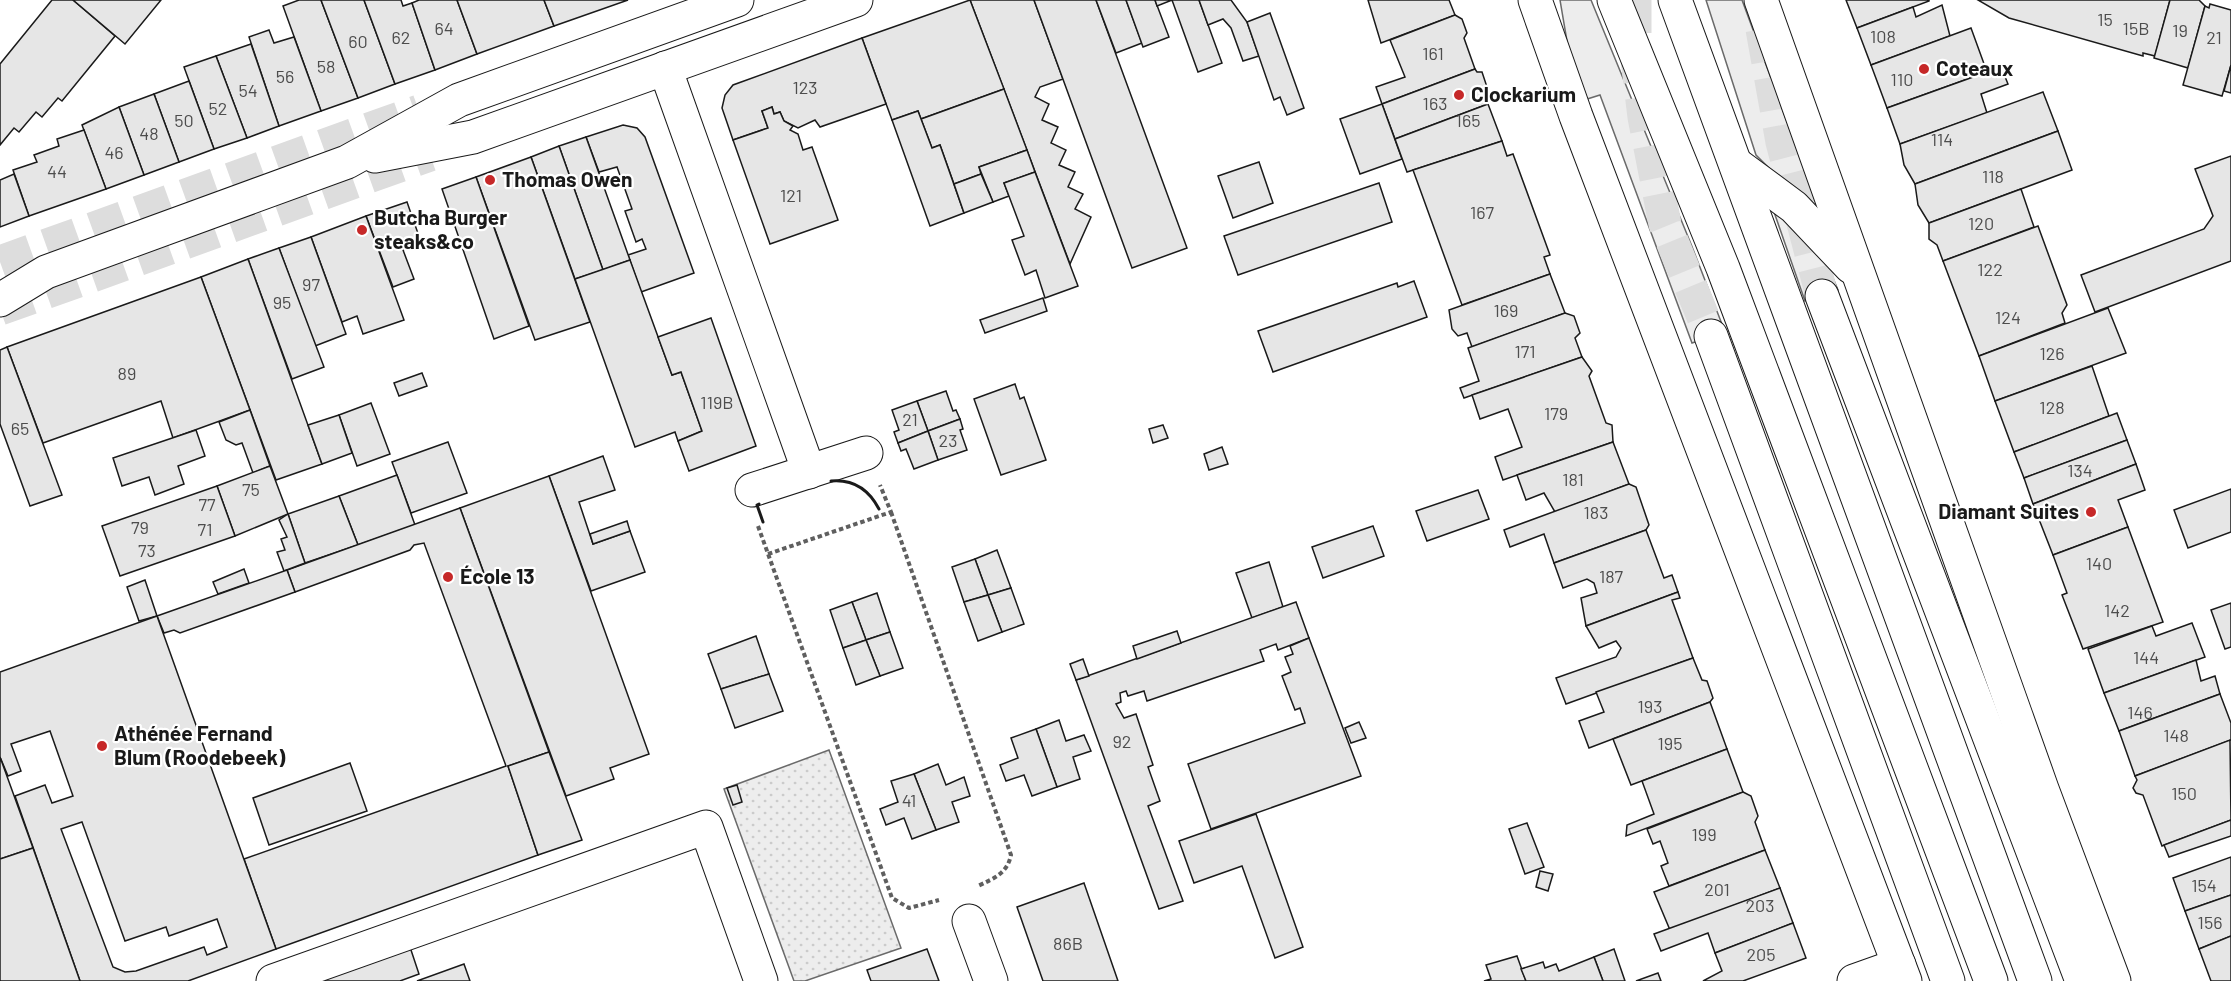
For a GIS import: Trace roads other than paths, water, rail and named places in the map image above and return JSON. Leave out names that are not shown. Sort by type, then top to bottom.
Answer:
[{"type":"main road","points":[[0,300],[46,272],[347,162],[473,137],[856,0]]},
{"type":"main road","points":[[1534,0],[1902,973],[1854,981]]},
{"type":"main road","points":[[1614,0],[1723,268],[1991,981]]},
{"type":"main road","points":[[1675,0],[1736,164],[1758,232],[2035,981]]},
{"type":"main road","points":[[1761,0],[2042,789],[2115,981]]},
{"type":"main road","points":[[665,68],[728,3]]},
{"type":"main road","points":[[347,162],[459,100],[728,3]]},
{"type":"main road","points":[[665,68],[809,472]]},
{"type":"main road","points":[[1736,164],[1794,207],[1858,275]]},
{"type":"main road","points":[[0,277],[46,272]]},
{"type":"main road","points":[[1821,296],[2082,981]]},
{"type":"main road","points":[[1711,336],[1948,981]]},
{"type":"main road","points":[[754,505],[809,472],[866,453]]},
{"type":"main road","points":[[273,981],[706,827],[761,981]]},
{"type":"main road","points":[[970,905],[991,981]]},
{"type":"tunnel","points":[[1635,0],[1635,43],[1644,117],[1665,224],[1711,336]]},
{"type":"tunnel","points":[[1762,29],[1782,142],[1822,296]]},
{"type":"tunnel","points":[[0,262],[419,111]]},
{"type":"tunnel","points":[[0,309],[430,155]]},
{"type":"place","name":"Coteaux","points":[[1924,69]]},
{"type":"place","name":"Clockarium","points":[[1459,95]]},
{"type":"place","name":"Thomas Owen","points":[[490,180]]},
{"type":"place","name":"Butcha Burger steaks&co","points":[[362,230]]},
{"type":"place","name":"Diamant Suites","points":[[2091,512]]},
{"type":"place","name":"École 13","points":[[448,577]]},
{"type":"place","name":"Athénée Fernand Blum (Roodebeek)","points":[[102,746]]}]
